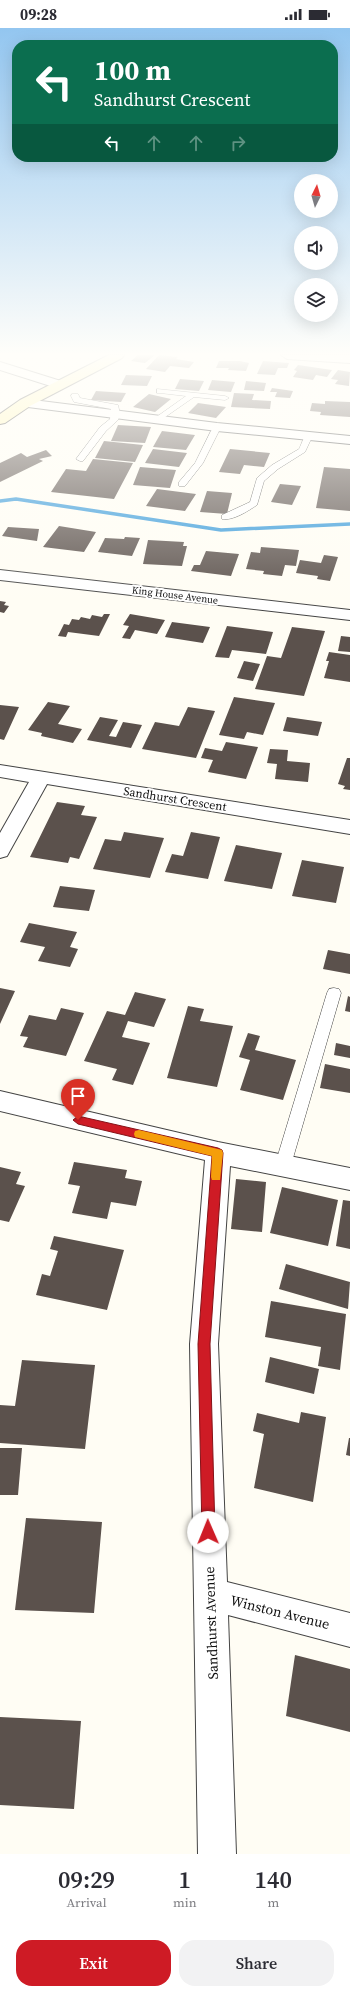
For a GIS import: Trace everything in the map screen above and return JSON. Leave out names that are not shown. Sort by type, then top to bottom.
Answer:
[{"type":"street","name":"King House Avenue","points":[[0,575],[350,615]]},
{"type":"street","name":"Sandhurst Crescent","points":[[0,771],[350,827]]},
{"type":"street","points":[[0,851],[41,777]]},
{"type":"street","points":[[0,1101],[218,1153],[350,1179]]},
{"type":"street","name":"Sandhurst Avenue","points":[[217,1854],[204,1344],[218,1153]]},
{"type":"street","name":"Winston Avenue","points":[[210,1594],[350,1630]]},
{"type":"lane","points":[[80,459],[94,440]]},
{"type":"lane","points":[[182,484],[195,470],[203,458],[211,440]]},
{"type":"lane","points":[[226,517],[245,509],[254,503],[260,480],[275,467],[302,450],[307,440]]},
{"type":"lane","points":[[283,1165],[334,993]]},
{"type":"building","points":[[111,440],[146,440],[145,443]]},
{"type":"building","points":[[157,440],[192,440],[186,450],[153,447]]},
{"type":"building","points":[[104,441],[143,445],[135,462],[95,458]]},
{"type":"building","points":[[153,449],[187,453],[179,467],[145,463]]},
{"type":"building","points":[[230,449],[270,453],[264,467],[244,465],[240,474],[219,472]]},
{"type":"building","points":[[46,450],[52,456],[39,459],[43,461],[0,482],[0,463],[21,453],[27,457]]},
{"type":"building","points":[[93,459],[133,463],[114,499],[51,492],[66,469],[86,471]]},
{"type":"building","points":[[140,467],[176,470],[170,488],[133,485]]},
{"type":"building","points":[[324,467],[350,469],[350,511],[316,508]]},
{"type":"building","points":[[280,484],[301,486],[292,505],[271,502]]},
{"type":"building","points":[[157,489],[196,494],[185,511],[146,506]]},
{"type":"building","points":[[207,491],[232,493],[227,514],[200,512]]},
{"type":"building","points":[[59,526],[96,532],[84,552],[43,547]]},
{"type":"building","points":[[8,527],[39,529],[37,541],[2,536]]},
{"type":"building","points":[[125,537],[140,538],[132,556],[98,552],[105,538],[124,539]]},
{"type":"building","points":[[148,540],[184,542],[183,546],[187,546],[182,566],[143,564]]},
{"type":"building","points":[[261,547],[299,550],[296,566],[285,565],[282,576],[263,574],[264,571],[246,569],[251,552],[260,553]]},
{"type":"building","points":[[206,551],[239,554],[231,576],[191,571],[194,565],[200,565]]},
{"type":"building","points":[[324,555],[338,557],[330,581],[317,579],[318,576],[296,573],[300,560],[321,563]]},
{"type":"building","points":[[0,601],[6,602],[4,605],[9,606],[4,613],[0,612]]},
{"type":"building","points":[[104,614],[110,614],[99,636],[68,632],[66,637],[58,636],[64,624],[69,625],[72,619],[79,620],[81,617],[90,619],[92,615],[102,617]]},
{"type":"building","points":[[130,614],[165,620],[157,634],[135,630],[130,639],[122,638],[129,626],[123,625]]},
{"type":"building","points":[[172,622],[210,627],[203,643],[165,637]]},
{"type":"building","points":[[227,626],[273,632],[266,654],[232,650],[229,658],[215,657]]},
{"type":"building","points":[[292,627],[325,631],[304,696],[255,689],[267,656],[281,658]]},
{"type":"building","points":[[341,636],[350,637],[350,652],[338,651]]},
{"type":"building","points":[[329,652],[350,655],[350,682],[324,678],[329,661],[326,661]]},
{"type":"building","points":[[244,661],[260,664],[253,681],[237,678]]},
{"type":"building","points":[[234,697],[275,703],[263,735],[247,732],[244,739],[219,735]]},
{"type":"building","points":[[48,702],[70,706],[58,724],[82,729],[73,743],[41,736],[42,733],[28,730]]},
{"type":"building","points":[[0,705],[19,707],[4,740],[0,739]]},
{"type":"building","points":[[188,707],[215,711],[196,758],[142,749],[155,722],[179,726]]},
{"type":"building","points":[[100,717],[118,720],[109,736],[116,737],[123,722],[142,725],[131,748],[87,740]]},
{"type":"building","points":[[287,717],[322,722],[318,736],[283,731]]},
{"type":"building","points":[[226,742],[258,747],[246,779],[208,772],[213,760],[201,758],[205,748],[222,751]]},
{"type":"building","points":[[270,749],[288,750],[287,761],[310,763],[308,782],[275,779],[277,764],[267,763]]},
{"type":"building","points":[[347,758],[350,758],[350,790],[343,789],[345,786],[338,784]]},
{"type":"building","points":[[57,802],[85,806],[81,815],[97,817],[79,859],[70,857],[68,863],[30,857]]},
{"type":"building","points":[[124,832],[164,838],[150,878],[93,869],[105,839],[121,841]]},
{"type":"building","points":[[191,832],[220,837],[208,879],[165,872],[172,854],[183,856]]},
{"type":"building","points":[[236,845],[282,853],[272,889],[224,881]]},
{"type":"building","points":[[302,860],[344,867],[336,903],[292,896]]},
{"type":"building","points":[[60,886],[95,890],[89,911],[53,907]]},
{"type":"building","points":[[29,923],[77,932],[70,947],[78,949],[70,967],[38,961],[45,947],[20,942]]},
{"type":"building","points":[[328,950],[350,954],[350,974],[323,969]]},
{"type":"building","points":[[0,988],[15,991],[0,1024]]},
{"type":"building","points":[[135,992],[166,999],[154,1027],[128,1021],[122,1037],[150,1043],[133,1085],[112,1080],[117,1069],[84,1061],[107,1011],[125,1015]]},
{"type":"building","points":[[348,996],[350,997],[350,1012],[345,1011]]},
{"type":"building","points":[[188,1006],[204,1009],[200,1021],[233,1026],[217,1087],[167,1078]]},
{"type":"building","points":[[61,1008],[84,1013],[66,1056],[23,1047],[28,1037],[20,1036],[29,1015],[56,1020]]},
{"type":"building","points":[[248,1033],[260,1036],[255,1050],[296,1060],[283,1100],[240,1090],[250,1060],[239,1057]]},
{"type":"building","points":[[336,1043],[350,1046],[350,1058],[334,1055]]},
{"type":"building","points":[[325,1064],[350,1069],[350,1093],[320,1088]]},
{"type":"building","points":[[74,1162],[127,1170],[125,1178],[142,1181],[136,1206],[111,1202],[107,1219],[72,1213],[80,1186],[68,1184]]},
{"type":"building","points":[[0,1167],[21,1172],[16,1184],[25,1186],[9,1222],[0,1220]]},
{"type":"building","points":[[236,1179],[266,1182],[262,1232],[231,1229]]},
{"type":"building","points":[[282,1187],[338,1200],[328,1246],[270,1233]]},
{"type":"building","points":[[343,1200],[350,1201],[350,1249],[336,1246]]},
{"type":"building","points":[[54,1236],[124,1250],[107,1310],[36,1295],[42,1274],[50,1276],[58,1251],[50,1249]]},
{"type":"building","points":[[286,1264],[350,1282],[348,1309],[279,1289]]},
{"type":"building","points":[[271,1301],[346,1314],[340,1370],[318,1366],[321,1347],[265,1337]]},
{"type":"building","points":[[270,1357],[319,1369],[314,1394],[265,1382]]},
{"type":"building","points":[[22,1360],[95,1365],[85,1449],[0,1443],[0,1405],[15,1406]]},
{"type":"building","points":[[301,1412],[326,1417],[313,1502],[254,1488],[264,1434],[253,1431],[257,1413],[299,1423]]},
{"type":"building","points":[[350,1438],[350,1456],[346,1455]]},
{"type":"building","points":[[0,1448],[22,1448],[18,1495],[0,1495]]},
{"type":"building","points":[[26,1518],[102,1522],[94,1613],[15,1610]]},
{"type":"building","points":[[295,1655],[350,1669],[350,1732],[286,1716]]},
{"type":"building","points":[[0,1717],[81,1721],[74,1809],[0,1805]]},
{"type":"waterway","points":[[0,501],[16,499],[221,530],[350,524]]},
{"type":"slow traffic","points":[[139,1134],[218,1153],[216,1177]]},
{"type":"route","points":[[78,1120],[218,1153],[204,1344],[208,1532]]}]
